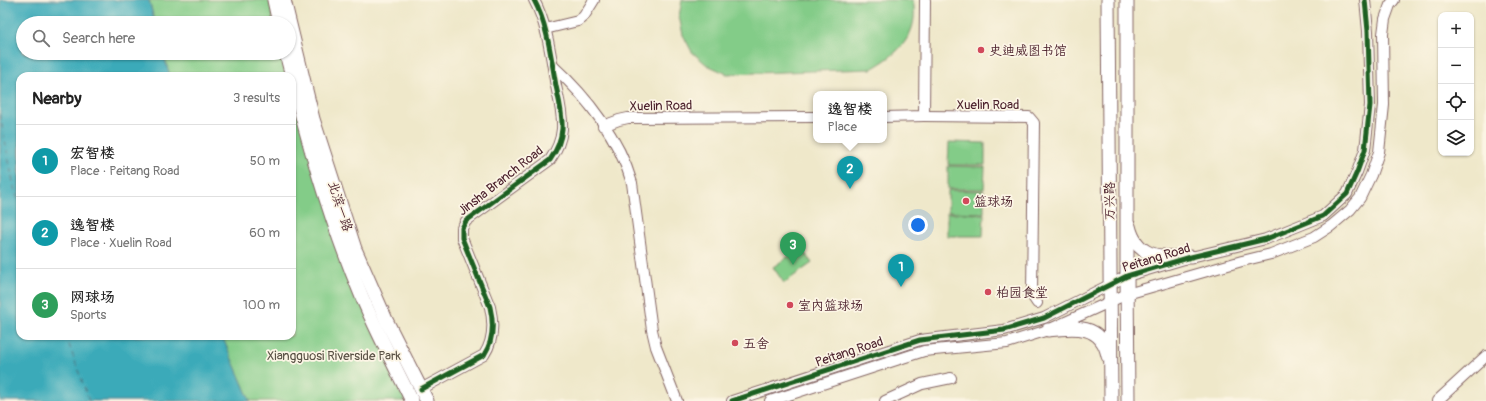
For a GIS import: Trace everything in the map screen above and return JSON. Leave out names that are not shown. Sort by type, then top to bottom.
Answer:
[{"type":"main road","points":[[274,0],[277,16]]},
{"type":"main road","name":"北滨一路","points":[[284,0],[288,16]]},
{"type":"main road","name":"万兴路","points":[[1108,0],[1111,401]]},
{"type":"main road","name":"万兴路","points":[[1127,0],[1128,401]]},
{"type":"main road","name":"北滨一路","points":[[296,49],[313,119],[355,249],[387,322],[427,401]]},
{"type":"main road","name":"北滨一路","points":[[288,60],[291,72]]},
{"type":"main road","name":"北滨一路","points":[[296,93],[303,123],[328,205],[362,297],[412,401]]},
{"type":"main road","points":[[1127,218],[1130,232],[1134,240],[1150,254],[1160,257],[1191,258]]},
{"type":"main road","points":[[1048,330],[1073,327],[1082,328],[1097,336],[1103,342],[1107,351],[1111,376]]},
{"type":"street","name":"Jinsha Branch Road","points":[[421,389],[484,355],[489,347],[493,328],[490,307],[462,238],[462,228],[466,221],[550,160],[561,141],[562,114],[553,66],[545,29],[534,0]]},
{"type":"street","points":[[545,29],[578,21],[584,16],[594,0]]},
{"type":"street","points":[[924,116],[925,0]]},
{"type":"street","name":"Peitang Road","points":[[732,401],[920,340],[1004,330],[1037,320],[1127,276],[1191,258],[1266,240],[1323,216],[1347,194],[1358,172],[1365,150],[1369,125],[1370,91],[1368,31],[1365,0]]},
{"type":"street","name":"Peitang Road","points":[[770,401],[924,351],[1007,343],[1048,330],[1127,294],[1271,254],[1314,237],[1331,226],[1350,210],[1363,192],[1379,152],[1384,105],[1383,34],[1385,19],[1391,2]]},
{"type":"street","points":[[553,66],[578,90],[621,152],[627,166],[632,182],[652,330],[656,347],[677,401]]},
{"type":"street","name":"Xuelin Road","points":[[887,116],[1028,117],[1034,123],[1032,292],[1037,303]]},
{"type":"street","name":"Xuelin Road","points":[[604,126],[628,118],[813,117]]},
{"type":"street","points":[[1437,401],[1486,356]]},
{"type":"street","points":[[885,401],[922,384],[951,378]]},
{"type":"green space","points":[[149,0],[269,0],[272,16],[153,16]]},
{"type":"green space","points":[[682,0],[913,0],[914,12],[910,33],[905,42],[890,57],[871,69],[727,74],[707,65],[692,52],[683,35],[679,16]]},
{"type":"green space","points":[[165,60],[284,60],[287,72],[169,72]]},
{"type":"green space","name":"Xiangguosi Riverside Park","points":[[296,105],[407,401],[250,401],[223,340],[296,340]]},
{"type":"green space","name":"篮球场","points":[[949,142],[985,143],[985,165],[948,165]]},
{"type":"green space","name":"篮球场","points":[[948,166],[985,167],[984,189],[948,189]]},
{"type":"green space","name":"篮球场","points":[[948,190],[984,191],[984,213],[948,212]]},
{"type":"green space","name":"篮球场","points":[[947,213],[984,214],[983,236],[947,236]]},
{"type":"green space","points":[[801,248],[812,263],[784,283],[773,267]]},
{"type":"water","points":[[0,0],[149,0],[153,16],[16,16],[16,60],[165,60],[169,72],[16,72],[16,340],[224,340],[250,401],[0,401]]},
{"type":"ferry route","points":[[0,115],[16,195]]},
{"type":"ferry route","points":[[67,340],[89,401]]},
{"type":"cycle path","points":[[421,389],[484,355],[490,344],[492,332],[490,307],[462,238],[462,228],[466,221],[550,160],[560,141],[562,124],[551,53],[543,20],[534,0]]},
{"type":"cycle path","points":[[732,401],[920,340],[1004,330],[1044,318],[1127,276],[1191,257],[1266,239],[1323,216],[1347,194],[1365,150],[1370,105],[1368,31],[1365,0]]},
{"type":"place","name":"史迪威图书馆","points":[[981,50]]},
{"type":"place","name":"逸智楼","points":[[850,189]]},
{"type":"place","name":"篮球场","points":[[966,201]]},
{"type":"place","name":"网球场","points":[[793,265]]},
{"type":"place","name":"宏智楼","points":[[901,287]]},
{"type":"place","name":"柏园食堂","points":[[988,292]]},
{"type":"place","name":"室内篮球场","points":[[790,305]]},
{"type":"place","name":"五舍","points":[[735,343]]}]
